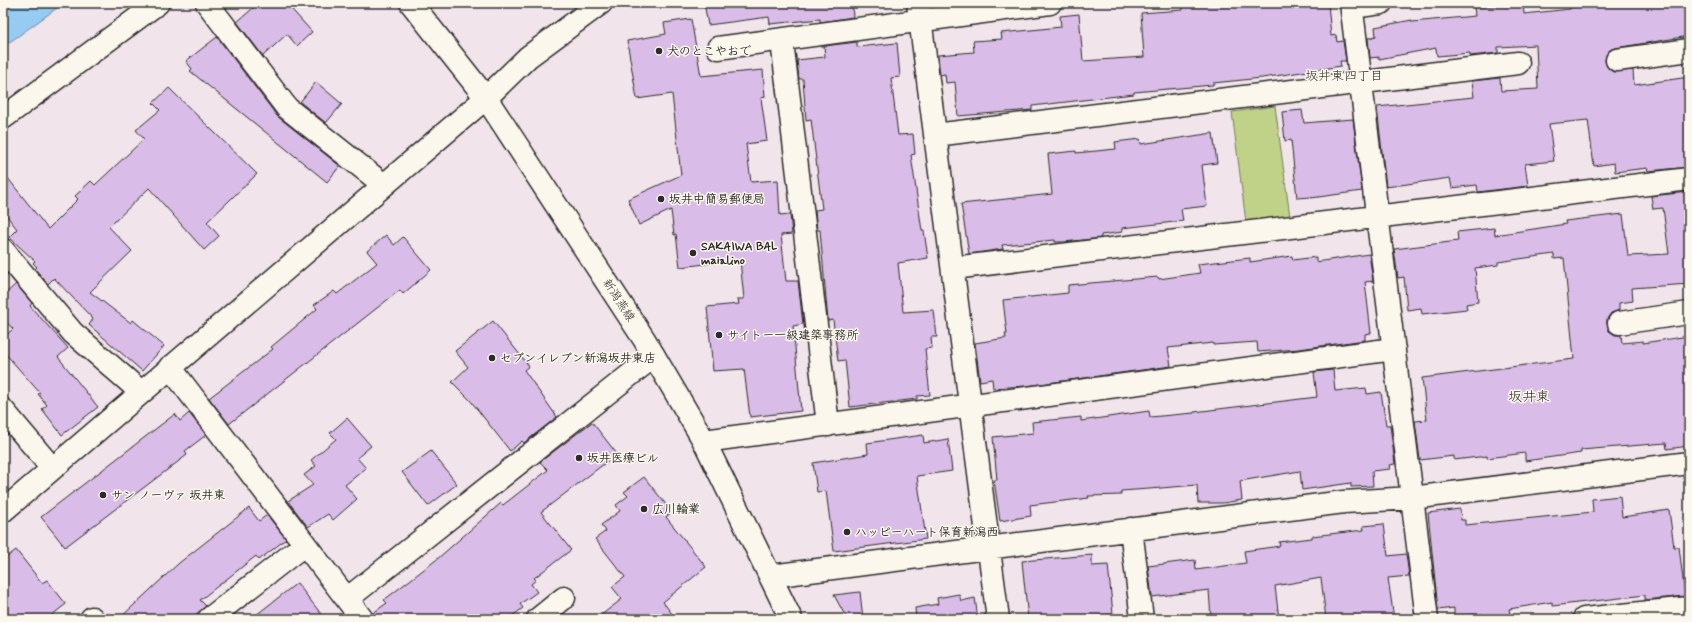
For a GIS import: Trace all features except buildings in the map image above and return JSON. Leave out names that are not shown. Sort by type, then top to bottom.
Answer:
[{"type":"street","points":[[3,118],[158,3]]},
{"type":"street","points":[[206,3],[287,108],[384,185]]},
{"type":"street","name":"新潟燕線","points":[[411,3],[486,98],[574,230],[654,356],[704,441],[791,619]]},
{"type":"street","points":[[3,511],[486,98],[528,57],[601,3]]},
{"type":"street","points":[[718,48],[782,41],[919,12],[1050,3]]},
{"type":"street","points":[[1381,3],[1351,5],[1427,619]]},
{"type":"street","points":[[919,12],[998,619]]},
{"type":"street","points":[[782,41],[828,425]]},
{"type":"street","points":[[1617,60],[1689,50]]},
{"type":"street","points":[[935,135],[1518,63]]},
{"type":"street","points":[[953,268],[1689,179]]},
{"type":"street","points":[[3,250],[73,333],[141,392]]},
{"type":"street","points":[[1619,323],[1689,313]]},
{"type":"street","points":[[704,441],[1394,349]]},
{"type":"street","points":[[347,599],[654,356]]},
{"type":"street","points":[[170,367],[362,619]]},
{"type":"street","points":[[3,410],[52,468]]},
{"type":"street","points":[[771,576],[1344,502],[1412,498],[1689,463]]},
{"type":"street","points":[[1131,529],[1142,619]]},
{"type":"street","points":[[209,619],[305,544]]},
{"type":"street","points":[[538,619],[564,598]]},
{"type":"street","points":[[1584,619],[1636,616],[1689,608]]},
{"type":"green space","points":[[1275,106],[1290,217],[1246,222],[1232,112]]},
{"type":"water","points":[[3,3],[64,3],[3,47]]},
{"type":"place","name":"犬のとこやおで","points":[[659,51]]},
{"type":"place","name":"坂井中簡易郵便局","points":[[661,199]]},
{"type":"place","name":"SAKAIWA BAL maialino","points":[[693,253]]},
{"type":"place","name":"サイトー一級建築事務所","points":[[719,335]]},
{"type":"place","name":"セブンイレブン新潟坂井東店","points":[[492,358]]},
{"type":"place","name":"坂井医療ビル","points":[[579,458]]},
{"type":"place","name":"サン ノーヴァ 坂井東","points":[[103,495]]},
{"type":"place","name":"広川輪業","points":[[644,509]]},
{"type":"place","name":"ハッピーハート保育新潟西","points":[[847,532]]},
{"type":"district","name":"坂井東四丁目","points":[[1344,75]]},
{"type":"district","name":"坂井東","points":[[1529,396]]}]
